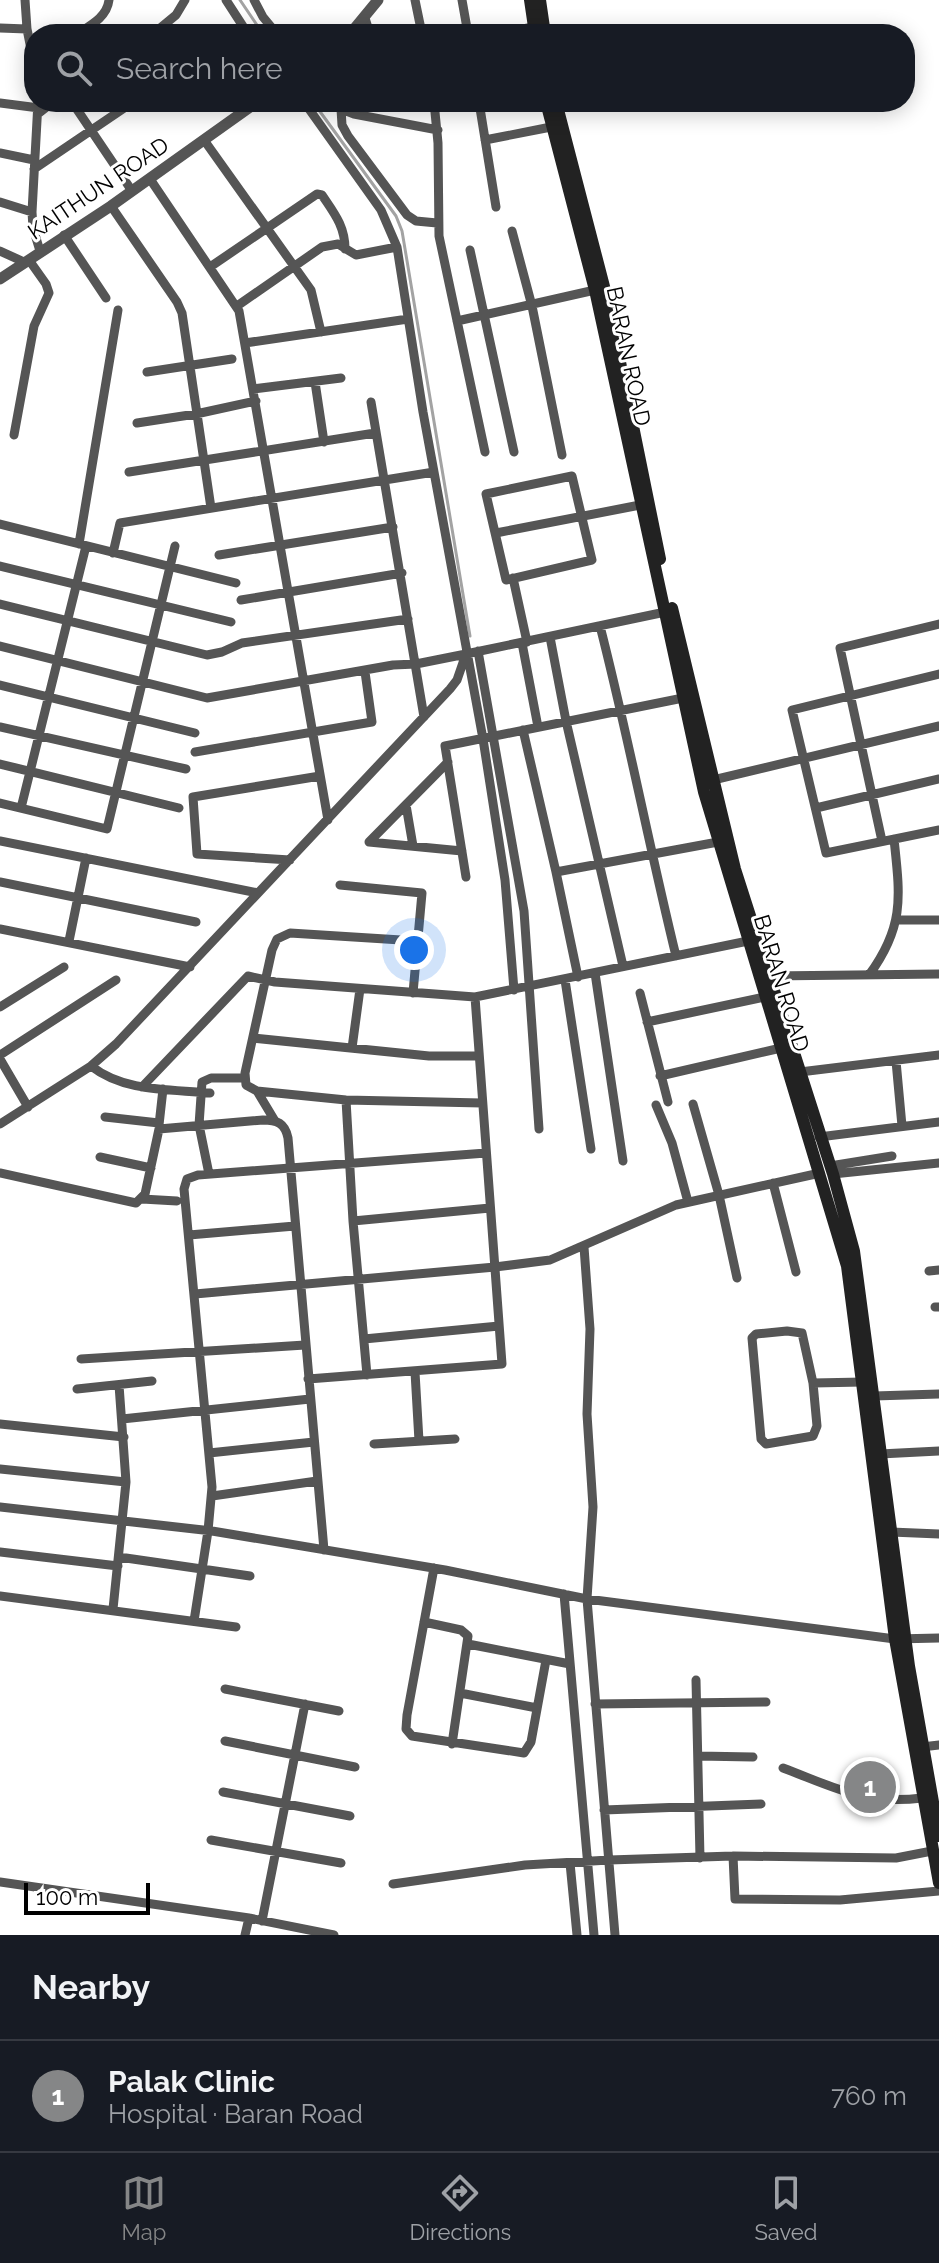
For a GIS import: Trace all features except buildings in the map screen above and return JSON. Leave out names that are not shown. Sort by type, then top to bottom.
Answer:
[{"type":"main road","points":[[530,0],[536,24]]},
{"type":"main road","points":[[538,24],[540,0]]},
{"type":"main road","name":"BARAN ROAD","points":[[548,112],[610,313],[683,698],[704,792],[781,1048],[846,1217],[859,1280],[874,1396],[891,1532],[900,1640],[939,1836]]},
{"type":"main road","name":"BARAN ROAD","points":[[558,112],[640,505],[735,869],[828,1171],[849,1276],[922,1798],[939,1883]]},
{"type":"street","points":[[25,0],[27,24]]},
{"type":"street","points":[[91,24],[102,16],[109,0]]},
{"type":"street","points":[[165,24],[176,15],[185,0]]},
{"type":"street","points":[[226,0],[241,24]]},
{"type":"street","points":[[254,0],[269,24]]},
{"type":"street","points":[[359,24],[378,0]]},
{"type":"street","points":[[415,0],[420,24]]},
{"type":"street","points":[[462,0],[466,24]]},
{"type":"street","points":[[365,18],[367,24]]},
{"type":"street","points":[[0,28],[24,29]]},
{"type":"street","points":[[0,103],[24,105]]},
{"type":"street","points":[[39,112],[32,212],[40,251]]},
{"type":"street","points":[[79,112],[132,191]]},
{"type":"street","points":[[0,153],[34,164],[119,112]]},
{"type":"street","name":"KAITHUN ROAD","points":[[0,279],[111,206],[243,112]]},
{"type":"street","points":[[311,112],[381,210],[397,247],[466,654],[488,738],[524,911],[539,1129]]},
{"type":"street","points":[[339,112],[348,136],[400,207],[413,220],[437,223]]},
{"type":"street","points":[[362,112],[438,130]]},
{"type":"street","points":[[435,112],[437,223],[485,452]]},
{"type":"street","points":[[481,112],[496,207]]},
{"type":"street","points":[[485,140],[551,127]]},
{"type":"street","points":[[204,140],[314,295],[321,332]]},
{"type":"street","points":[[150,179],[237,306],[328,820]]},
{"type":"street","points":[[210,267],[313,195],[320,194],[342,226],[345,249]]},
{"type":"street","points":[[0,202],[32,212]]},
{"type":"street","points":[[111,206],[184,317],[211,508]]},
{"type":"street","points":[[512,231],[532,306],[562,455]]},
{"type":"street","points":[[64,235],[106,298]]},
{"type":"street","points":[[237,306],[322,247],[338,244],[356,255],[397,247]]},
{"type":"street","points":[[470,250],[514,452]]},
{"type":"street","points":[[0,251],[26,261],[48,286],[49,293],[34,326],[14,435]]},
{"type":"street","points":[[457,321],[595,290]]},
{"type":"street","points":[[21,808],[77,586],[118,310]]},
{"type":"street","points":[[245,343],[408,319]]},
{"type":"street","points":[[147,372],[232,359]]},
{"type":"street","points":[[253,389],[341,378]]},
{"type":"street","points":[[315,382],[324,442]]},
{"type":"street","points":[[137,423],[256,401]]},
{"type":"street","points":[[371,402],[424,717]]},
{"type":"street","points":[[129,472],[375,433]]},
{"type":"street","points":[[113,553],[120,523],[434,472]]},
{"type":"street","points":[[572,476],[582,517],[592,560],[506,580],[486,494],[572,476]]},
{"type":"street","points":[[496,533],[640,505]]},
{"type":"street","points":[[0,524],[236,583]]},
{"type":"street","points":[[219,555],[393,527]]},
{"type":"street","points":[[0,803],[107,829],[175,546]]},
{"type":"street","points":[[0,566],[231,622]]},
{"type":"street","points":[[241,600],[402,573]]},
{"type":"street","points":[[513,578],[538,727]]},
{"type":"street","points":[[0,604],[212,654],[242,643],[408,619]]},
{"type":"street","points":[[0,646],[207,698],[393,665],[416,664],[668,612]]},
{"type":"street","points":[[882,841],[840,648],[939,624]]},
{"type":"street","points":[[600,626],[622,709],[676,956]]},
{"type":"street","points":[[550,637],[598,866],[623,966]]},
{"type":"street","points":[[478,651],[505,880],[514,990]]},
{"type":"street","points":[[0,1124],[91,1066],[116,1044],[424,717],[457,680],[466,654]]},
{"type":"street","points":[[195,752],[372,722],[365,672]]},
{"type":"street","points":[[939,674],[792,710],[826,853],[939,830]]},
{"type":"street","points":[[0,685],[195,733]]},
{"type":"street","points":[[466,877],[445,746],[683,698]]},
{"type":"street","points":[[713,780],[862,747],[939,726]]},
{"type":"street","points":[[0,727],[186,769]]},
{"type":"street","points":[[523,730],[578,977]]},
{"type":"street","points":[[448,762],[369,842],[462,851]]},
{"type":"street","points":[[0,764],[179,808]]},
{"type":"street","points":[[290,860],[197,854],[193,797],[320,776]]},
{"type":"street","points":[[816,808],[939,779]]},
{"type":"street","points":[[406,805],[413,846]]},
{"type":"street","points":[[869,975],[884,953],[896,920],[899,897],[894,839]]},
{"type":"street","points":[[0,841],[258,893]]},
{"type":"street","points":[[556,872],[718,842]]},
{"type":"street","points":[[69,941],[86,858]]},
{"type":"street","points":[[0,882],[196,922]]},
{"type":"street","points":[[340,885],[422,893],[413,993]]},
{"type":"street","points":[[896,920],[939,920]]},
{"type":"street","points":[[0,929],[190,967]]},
{"type":"street","points":[[417,941],[290,933],[279,937],[274,942],[244,1078],[248,1087],[257,1091],[346,1100],[482,1103]]},
{"type":"street","points":[[142,1087],[242,980],[251,976],[360,989],[475,997],[748,941]]},
{"type":"street","points":[[0,1007],[64,967]]},
{"type":"street","points":[[595,973],[623,1161]]},
{"type":"street","points":[[770,976],[939,974]]},
{"type":"street","points":[[28,1107],[0,1057],[116,980]]},
{"type":"street","points":[[565,980],[591,1149]]},
{"type":"street","points":[[352,1048],[360,989]]},
{"type":"street","points":[[640,993],[668,1102]]},
{"type":"street","points":[[308,1379],[502,1364],[475,997]]},
{"type":"street","points":[[647,1022],[765,997]]},
{"type":"street","points":[[253,1038],[429,1056],[479,1056]]},
{"type":"street","points":[[660,1076],[781,1048]]},
{"type":"street","points":[[800,1072],[939,1055]]},
{"type":"street","points":[[896,1061],[902,1126]]},
{"type":"street","points":[[91,1066],[109,1078],[142,1087],[205,1093]]},
{"type":"street","points":[[209,1174],[199,1125],[205,1093],[202,1082],[211,1078],[244,1078]]},
{"type":"street","points":[[142,1199],[151,1168],[163,1089]]},
{"type":"street","points":[[257,1091],[275,1121]]},
{"type":"street","points":[[346,1100],[367,1375]]},
{"type":"street","points":[[693,1104],[719,1195],[737,1278]]},
{"type":"street","points":[[656,1105],[672,1143],[688,1202]]},
{"type":"street","points":[[105,1117],[159,1126],[275,1121],[283,1124],[287,1131],[324,1550]]},
{"type":"street","points":[[819,1137],[939,1122]]},
{"type":"street","points":[[194,1621],[212,1496],[185,1182],[191,1176],[209,1174],[486,1153]]},
{"type":"street","points":[[195,1294],[550,1260],[584,1247],[630,1223],[688,1202],[892,1156]]},
{"type":"street","points":[[100,1157],[151,1168]]},
{"type":"street","points":[[828,1171],[939,1163]]},
{"type":"street","points":[[0,1173],[130,1204],[142,1199],[177,1201]]},
{"type":"street","points":[[773,1183],[796,1272]]},
{"type":"street","points":[[353,1221],[490,1208]]},
{"type":"street","points":[[189,1235],[295,1226]]},
{"type":"street","points":[[584,1247],[590,1329],[587,1414],[593,1507],[587,1599],[615,1935]]},
{"type":"street","points":[[364,1339],[499,1326]]},
{"type":"street","points":[[802,1333],[813,1383],[817,1426],[813,1436],[766,1444],[761,1439],[752,1338],[756,1334],[802,1333]]},
{"type":"street","points":[[81,1359],[305,1345]]},
{"type":"street","points":[[415,1372],[419,1441]]},
{"type":"street","points":[[77,1389],[152,1381]]},
{"type":"street","points":[[813,1383],[863,1382]]},
{"type":"street","points":[[113,1609],[126,1482],[119,1385]]},
{"type":"street","points":[[874,1396],[939,1394]]},
{"type":"street","points":[[122,1419],[310,1399]]},
{"type":"street","points":[[0,1424],[124,1437]]},
{"type":"street","points":[[374,1444],[455,1439]]},
{"type":"street","points":[[209,1453],[314,1442]]},
{"type":"street","points":[[880,1454],[939,1451]]},
{"type":"street","points":[[0,1469],[126,1482]]},
{"type":"street","points":[[212,1496],[317,1481]]},
{"type":"street","points":[[0,1507],[208,1531],[434,1568],[587,1599],[900,1640],[939,1638]]},
{"type":"street","points":[[891,1532],[939,1534]]},
{"type":"street","points":[[0,1552],[250,1576]]},
{"type":"street","points":[[434,1568],[406,1729],[417,1738],[524,1753],[529,1747],[546,1660]]},
{"type":"street","points":[[564,1594],[594,1935]]},
{"type":"street","points":[[0,1596],[236,1627]]},
{"type":"street","points":[[424,1622],[461,1630],[468,1636],[452,1744]]},
{"type":"street","points":[[468,1644],[570,1664]]},
{"type":"street","points":[[696,1680],[700,1858]]},
{"type":"street","points":[[225,1689],[339,1711]]},
{"type":"street","points":[[460,1693],[537,1708]]},
{"type":"street","points":[[595,1704],[766,1702]]},
{"type":"street","points":[[262,1921],[305,1704]]},
{"type":"street","points":[[225,1741],[355,1767]]},
{"type":"street","points":[[922,1747],[939,1745]]},
{"type":"street","points":[[698,1756],[753,1757]]},
{"type":"street","points":[[783,1768],[865,1799],[887,1802],[922,1798]]},
{"type":"street","points":[[223,1792],[350,1816]]},
{"type":"street","points":[[604,1810],[761,1804]]},
{"type":"street","points":[[211,1840],[341,1863]]},
{"type":"street","points":[[393,1884],[525,1865],[733,1856],[896,1858],[932,1851]]},
{"type":"street","points":[[733,1856],[735,1899],[840,1900],[939,1891]]},
{"type":"street","points":[[570,1863],[577,1935]]},
{"type":"street","points":[[0,1882],[249,1918],[334,1935]]},
{"type":"street","points":[[245,1935],[249,1918]]},
{"type":"waterway","points":[[240,0],[256,24]]},
{"type":"waterway","points":[[320,112],[396,216],[402,231],[470,636]]},
{"type":"place","name":"Palak Clinic","points":[[870,1787]]}]
